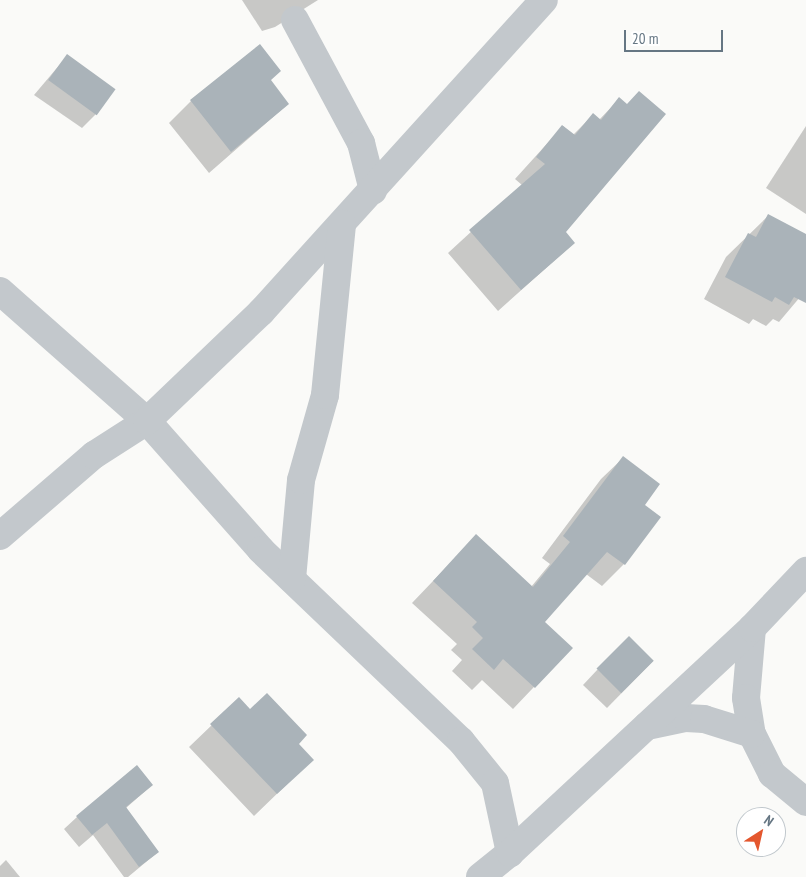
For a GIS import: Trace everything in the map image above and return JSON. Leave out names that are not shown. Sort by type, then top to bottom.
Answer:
[{"type":"street","points":[[0,536],[94,455],[147,421],[261,312],[544,0]]},
{"type":"street","points":[[296,20],[361,143],[373,190]]},
{"type":"street","points":[[292,579],[301,480],[326,395],[342,224]]},
{"type":"street","points":[[0,291],[147,421],[261,550],[460,741],[494,783],[510,853]]},
{"type":"street","points":[[480,877],[510,853],[752,628],[806,571]]},
{"type":"street","points":[[752,628],[746,698],[752,734],[772,774],[806,802]]},
{"type":"street","points":[[646,727],[686,718],[704,719],[752,734]]},
{"type":"building","points":[[260,44],[281,71],[271,80],[289,104],[231,152],[190,100]]},
{"type":"building","points":[[67,54],[116,89],[97,115],[48,80]]},
{"type":"building","points":[[639,91],[666,114],[566,232],[575,243],[521,290],[469,230],[545,164],[536,157],[562,125],[575,135],[593,113],[601,120],[619,97],[627,104]]},
{"type":"building","points":[[768,214],[806,234],[806,303],[794,297],[789,305],[775,297],[772,302],[725,277],[748,233],[756,237]]},
{"type":"building","points":[[623,456],[660,484],[645,505],[661,517],[625,565],[607,552],[545,622],[573,648],[535,688],[503,659],[494,670],[472,649],[483,638],[472,627],[477,622],[433,581],[476,534],[533,587],[570,542],[563,536]]},
{"type":"building","points":[[629,636],[654,661],[621,693],[596,669]]},
{"type":"building","points":[[267,693],[307,735],[299,744],[314,760],[277,794],[210,724],[239,697],[250,709]]},
{"type":"building","points":[[137,765],[153,785],[126,807],[159,852],[139,867],[107,823],[92,835],[76,816]]}]
